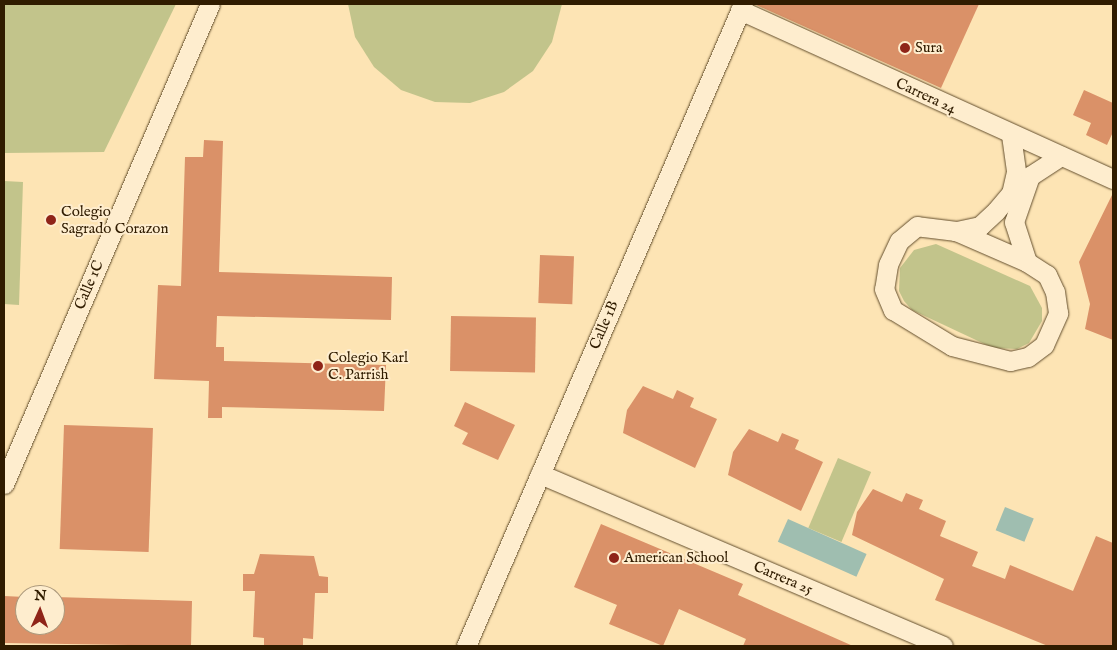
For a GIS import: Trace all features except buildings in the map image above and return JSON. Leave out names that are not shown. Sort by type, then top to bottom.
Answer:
[{"type":"street","name":"Calle 1C","points":[[4,484],[210,4]]},
{"type":"street","name":"Carrera 24","points":[[741,7],[1011,135],[1113,179]]},
{"type":"street","name":"Calle 1B","points":[[466,646],[741,7]]},
{"type":"street","points":[[956,231],[980,226],[1011,193],[1016,172],[1011,135]]},
{"type":"street","points":[[1027,262],[1014,222],[1020,198],[1030,176],[1060,156]]},
{"type":"street","points":[[933,226],[956,231],[1027,262],[1047,275],[1056,292],[1058,313],[1044,345],[1028,357],[1010,361],[952,346],[893,310],[884,288],[888,265],[899,241],[911,231],[933,226]]},
{"type":"street","name":"Carrera 25","points":[[540,474],[943,646]]},
{"type":"green space","points":[[4,4],[176,4],[104,152],[4,153]]},
{"type":"green space","points":[[348,4],[562,4],[552,42],[533,71],[504,92],[470,103],[435,102],[401,90],[374,67],[355,37]]},
{"type":"green space","points":[[4,181],[23,182],[19,305],[4,304]]},
{"type":"green space","points":[[936,244],[1030,286],[1042,308],[1042,321],[1029,343],[1017,349],[993,348],[912,310],[904,301],[899,291],[900,268],[914,250]]},
{"type":"green space","points":[[838,458],[871,472],[841,542],[808,528]]},
{"type":"shaded area","points":[[1005,507],[1034,519],[1024,542],[996,530]]},
{"type":"shaded area","points":[[788,519],[867,554],[856,577],[778,542]]},
{"type":"place","name":"Sura","points":[[905,48]]},
{"type":"place","name":"Colegio Sagrado Corazon","points":[[51,220]]},
{"type":"place","name":"Colegio Karl C. Parrish","points":[[318,366]]},
{"type":"place","name":"American School","points":[[614,558]]}]
